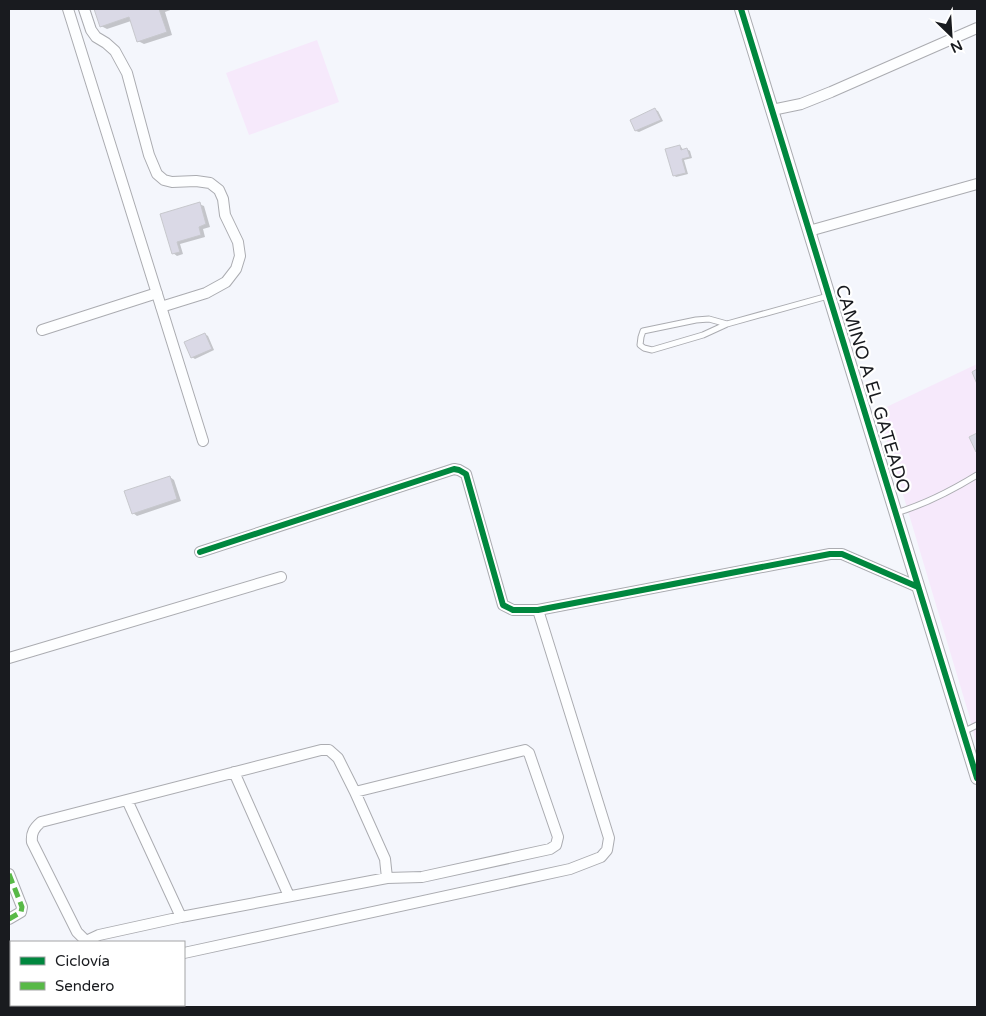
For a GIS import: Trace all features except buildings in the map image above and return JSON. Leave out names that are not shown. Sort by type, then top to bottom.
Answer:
[{"type":"street","points":[[68,9],[203,441]]},
{"type":"street","points":[[84,9],[91,30],[96,37],[115,52],[127,73],[157,174],[164,180],[172,182],[196,181],[210,183],[219,190],[223,199],[225,215],[238,242],[240,256],[236,269],[226,282],[206,292],[161,306]]},
{"type":"street","name":"CAMINO A EL GATEADO","points":[[741,9],[977,778]]},
{"type":"street","points":[[772,110],[801,104],[977,28]]},
{"type":"street","points":[[79,43],[96,37]]},
{"type":"street","points":[[809,231],[977,184]]},
{"type":"street","points":[[42,330],[157,293]]},
{"type":"street","points":[[200,552],[454,469],[466,474],[503,605],[512,610],[538,610],[830,554],[842,554],[918,587]]},
{"type":"street","points":[[9,658],[281,577]]},
{"type":"street","points":[[185,953],[570,869],[601,857],[607,850],[609,838],[538,610]]},
{"type":"street","points":[[84,941],[77,932],[32,842],[35,827],[41,822],[321,750],[329,750],[338,758],[385,859],[387,878]]},
{"type":"street","points":[[87,941],[99,935],[181,917],[387,878],[422,877],[550,849],[556,845],[558,837],[529,753],[525,750],[355,792]]},
{"type":"street","points":[[234,772],[289,896]]},
{"type":"street","points":[[127,800],[181,917]]},
{"type":"street","points":[[9,874],[22,907],[21,912],[9,919]]},
{"type":"lane","points":[[727,324],[709,319],[696,320],[643,331],[640,345],[652,350],[703,335],[727,324],[829,296]]},
{"type":"lane","points":[[896,513],[918,506],[952,490],[977,474]]},
{"type":"lane","points":[[963,732],[977,725]]},
{"type":"shaded area","points":[[317,40],[339,102],[249,135],[226,73]]},
{"type":"shaded area","points":[[977,364],[977,747],[878,411]]},
{"type":"marked path","points":[[9,874],[22,907],[21,912],[9,919]]},
{"type":"cycle path","points":[[741,9],[977,778]]},
{"type":"cycle path","points":[[200,552],[454,469],[466,474],[503,605],[513,610],[538,610],[830,554],[842,554],[918,587]]}]
